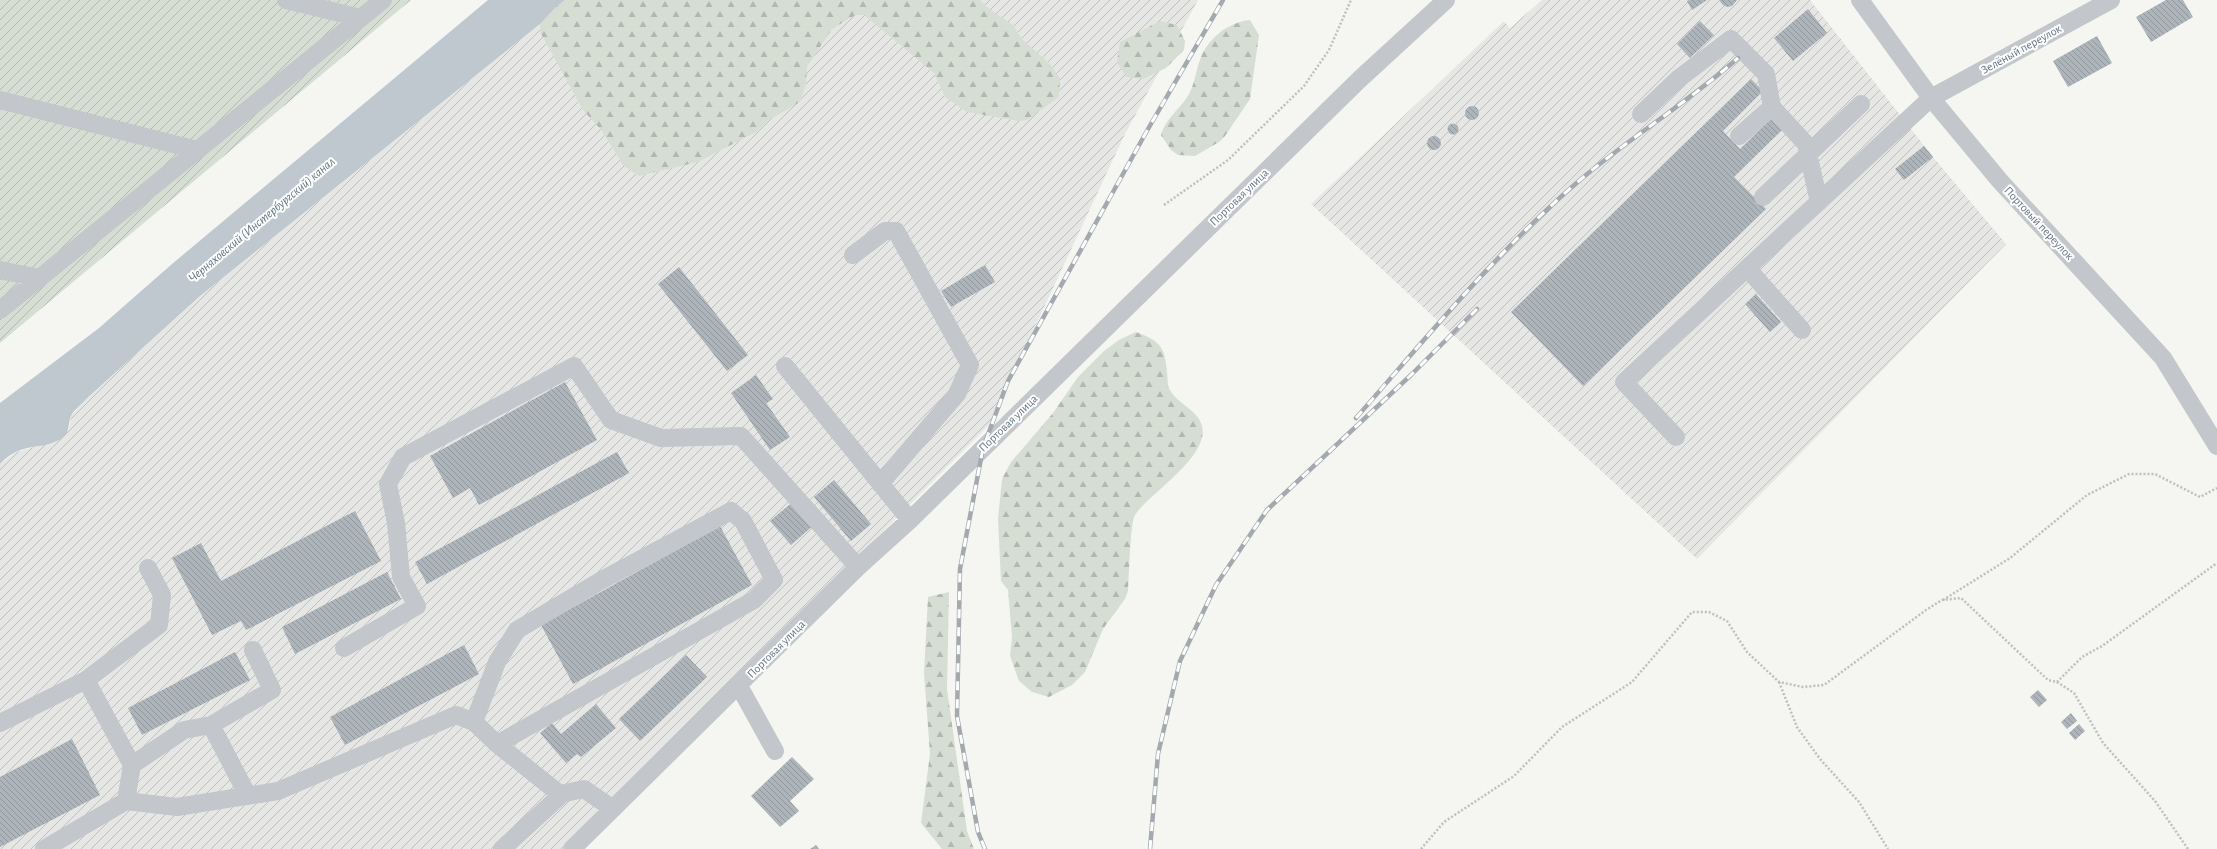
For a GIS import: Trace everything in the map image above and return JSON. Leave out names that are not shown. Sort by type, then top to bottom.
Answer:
[{"type":"street","points":[[286,0],[361,18]]},
{"type":"street","points":[[0,310],[383,0]]},
{"type":"street","name":"Портовая улица","points":[[572,849],[858,567],[910,520],[1354,84],[1446,0]]},
{"type":"street","name":"Портовый переулок","points":[[1860,0],[1931,98],[2000,181],[2163,358],[2217,446]]},
{"type":"street","name":"Зелёный переулок","points":[[1676,437],[1624,382],[1931,98],[2111,0]]},
{"type":"street","points":[[1641,114],[1678,79],[1731,39],[1766,74],[1772,107],[1806,144],[1819,202]]},
{"type":"street","points":[[0,100],[197,150]]},
{"type":"street","points":[[1763,197],[1861,104]]},
{"type":"street","points":[[1739,136],[1772,107]]},
{"type":"street","points":[[853,255],[885,231],[896,231],[970,365],[957,394],[880,484]]},
{"type":"street","points":[[1747,268],[1802,330]]},
{"type":"street","points":[[0,270],[39,278]]},
{"type":"street","points":[[344,648],[417,606],[401,577],[396,523],[388,484],[403,456],[574,366],[611,420],[661,438],[742,436],[858,567]]},
{"type":"street","points":[[785,366],[910,520]]},
{"type":"street","points":[[474,722],[497,662],[517,630],[602,580],[731,511],[743,520],[774,580],[754,600],[497,744]]},
{"type":"street","points":[[0,723],[86,680],[159,625],[162,595],[148,568]]},
{"type":"street","points":[[132,766],[184,730],[211,725],[272,690],[253,650]]},
{"type":"street","points":[[86,680],[132,766],[126,801]]},
{"type":"street","points":[[739,686],[775,751]]},
{"type":"street","points":[[44,849],[126,801],[177,807],[278,791],[456,715],[474,722],[497,744],[561,795]]},
{"type":"street","points":[[211,725],[248,796]]},
{"type":"street","points":[[502,849],[565,793],[584,790],[613,809]]},
{"type":"path","points":[[1164,205],[1228,160],[1304,86],[1329,50],[1351,0]]},
{"type":"path","points":[[1779,682],[1803,687],[1824,685],[1942,600],[2010,558],[2087,494],[2129,474],[2155,474],[2200,497],[2217,488]]},
{"type":"path","points":[[2057,682],[2082,657],[2102,646],[2217,563]]},
{"type":"path","points":[[1942,600],[1961,598],[2048,680],[2057,682],[2074,694],[2103,743],[2155,801],[2188,849]]},
{"type":"path","points":[[1421,849],[1444,822],[1514,776],[1562,727],[1632,682],[1692,612],[1709,612],[1727,620],[1747,652],[1779,682],[1797,728],[1820,760],[1859,802],[1888,849]]},
{"type":"shaded area","points":[[565,0],[1198,0],[1125,134],[989,425],[567,849],[0,849],[0,464],[16,452],[45,444],[69,430],[71,416],[85,400],[200,296],[540,24]]},
{"type":"shaded area","points":[[1542,0],[1810,0],[1933,157],[2006,244],[1697,559],[1311,204],[1504,21],[1510,28]]},
{"type":"green space","points":[[0,0],[411,0],[0,343]]},
{"type":"green space","points":[[565,0],[980,0],[988,8],[1013,25],[1022,39],[1050,64],[1060,78],[1059,97],[1027,120],[1018,121],[967,112],[945,97],[934,73],[864,15],[855,15],[832,29],[807,67],[806,84],[800,102],[769,120],[756,132],[698,162],[639,176],[624,166],[601,130],[583,110],[540,32],[540,24]]},
{"type":"green space","points":[[1250,20],[1259,35],[1250,99],[1225,136],[1219,142],[1195,156],[1178,155],[1171,150],[1161,135],[1170,118],[1187,98],[1203,52],[1213,39],[1226,28],[1242,21]]},
{"type":"green space","points":[[1160,21],[1177,25],[1185,41],[1184,50],[1166,68],[1143,79],[1126,77],[1117,62],[1120,42]]},
{"type":"green space","points":[[1136,332],[1151,338],[1160,346],[1165,356],[1169,388],[1172,394],[1200,420],[1202,426],[1202,438],[1197,450],[1188,462],[1142,506],[1135,515],[1131,539],[1128,591],[1125,599],[1103,629],[1085,672],[1072,685],[1049,697],[1032,692],[1019,681],[1010,656],[1012,637],[1008,590],[1001,581],[998,519],[1002,479],[1011,462],[1053,413],[1078,377],[1104,351],[1119,340]]},
{"type":"green space","points":[[949,592],[947,689],[967,831],[974,849],[942,849],[921,823],[930,754],[924,673],[928,597]]},
{"type":"water","name":"Черняховский (Инстербургский) канал","points":[[488,0],[565,0],[540,24],[200,296],[75,410],[71,416],[67,432],[63,438],[44,445],[23,449],[8,457],[0,464],[0,403],[99,328],[172,264]]},
{"type":"building","points":[[1707,0],[1692,10],[1687,1]]},
{"type":"building","points":[[1719,0],[1737,0],[1732,6],[1727,7]]},
{"type":"building","points":[[2166,0],[2183,0],[2193,17],[2151,42],[2136,17]]},
{"type":"building","points":[[1808,9],[1827,33],[1793,61],[1774,38]]},
{"type":"building","points":[[1700,21],[1714,35],[1690,58],[1677,44]]},
{"type":"building","points":[[2097,36],[2112,63],[2068,87],[2053,61]]},
{"type":"building","points":[[1751,79],[1763,91],[1723,131],[1740,149],[1772,118],[1783,129],[1734,177],[1766,209],[1583,386],[1511,312]]},
{"type":"building","points":[[1469,106],[1475,106],[1479,110],[1479,116],[1475,120],[1469,120],[1465,116],[1465,110]]},
{"type":"building","points":[[1453,123],[1457,125],[1459,129],[1457,133],[1453,135],[1449,133],[1447,129],[1449,125]]},
{"type":"building","points":[[1431,136],[1437,136],[1441,140],[1441,146],[1437,150],[1431,150],[1427,146],[1427,140]]},
{"type":"building","points":[[1924,146],[1933,157],[1904,180],[1895,169]]},
{"type":"building","points":[[985,265],[995,282],[951,307],[941,291]]},
{"type":"building","points":[[679,267],[748,355],[727,371],[658,284]]},
{"type":"building","points":[[1756,294],[1781,322],[1770,332],[1745,304]]},
{"type":"building","points":[[756,375],[773,399],[766,403],[790,437],[770,450],[731,393]]},
{"type":"building","points":[[565,382],[597,440],[479,505],[470,488],[453,498],[430,456]]},
{"type":"building","points":[[617,452],[629,473],[427,584],[415,562]]},
{"type":"building","points":[[834,480],[871,524],[851,541],[814,497]]},
{"type":"building","points":[[795,500],[815,524],[791,545],[770,521]]},
{"type":"building","points":[[355,511],[381,561],[246,630],[241,621],[212,635],[172,558],[201,543],[221,581]]},
{"type":"building","points":[[720,526],[752,585],[573,684],[541,625]]},
{"type":"building","points":[[387,572],[401,599],[295,654],[282,627]]},
{"type":"building","points":[[464,645],[479,674],[345,745],[330,717]]},
{"type":"building","points":[[235,652],[250,680],[142,735],[128,708]]},
{"type":"building","points":[[686,655],[707,677],[640,741],[619,719]]},
{"type":"building","points":[[2038,690],[2047,700],[2039,707],[2030,697]]},
{"type":"building","points":[[596,704],[616,728],[581,757],[577,754],[566,763],[540,733],[552,723],[561,734]]},
{"type":"building","points":[[2071,713],[2077,721],[2067,729],[2061,722]]},
{"type":"building","points":[[2079,724],[2085,731],[2075,740],[2069,733]]},
{"type":"building","points":[[72,739],[100,795],[0,847],[0,777]]},
{"type":"building","points":[[792,757],[814,779],[790,801],[799,811],[780,827],[751,796]]},
{"type":"building","points":[[816,845],[819,849],[810,849]]},
{"type":"railway","points":[[985,849],[978,832],[957,716],[960,569],[983,448],[1008,381],[1148,129],[1223,0]]},
{"type":"railway","points":[[1356,418],[1464,295],[1549,207],[1599,164],[1699,90],[1738,58]]},
{"type":"railway","points":[[1150,849],[1158,754],[1180,661],[1216,585],[1267,510],[1411,375],[1477,309]]}]
